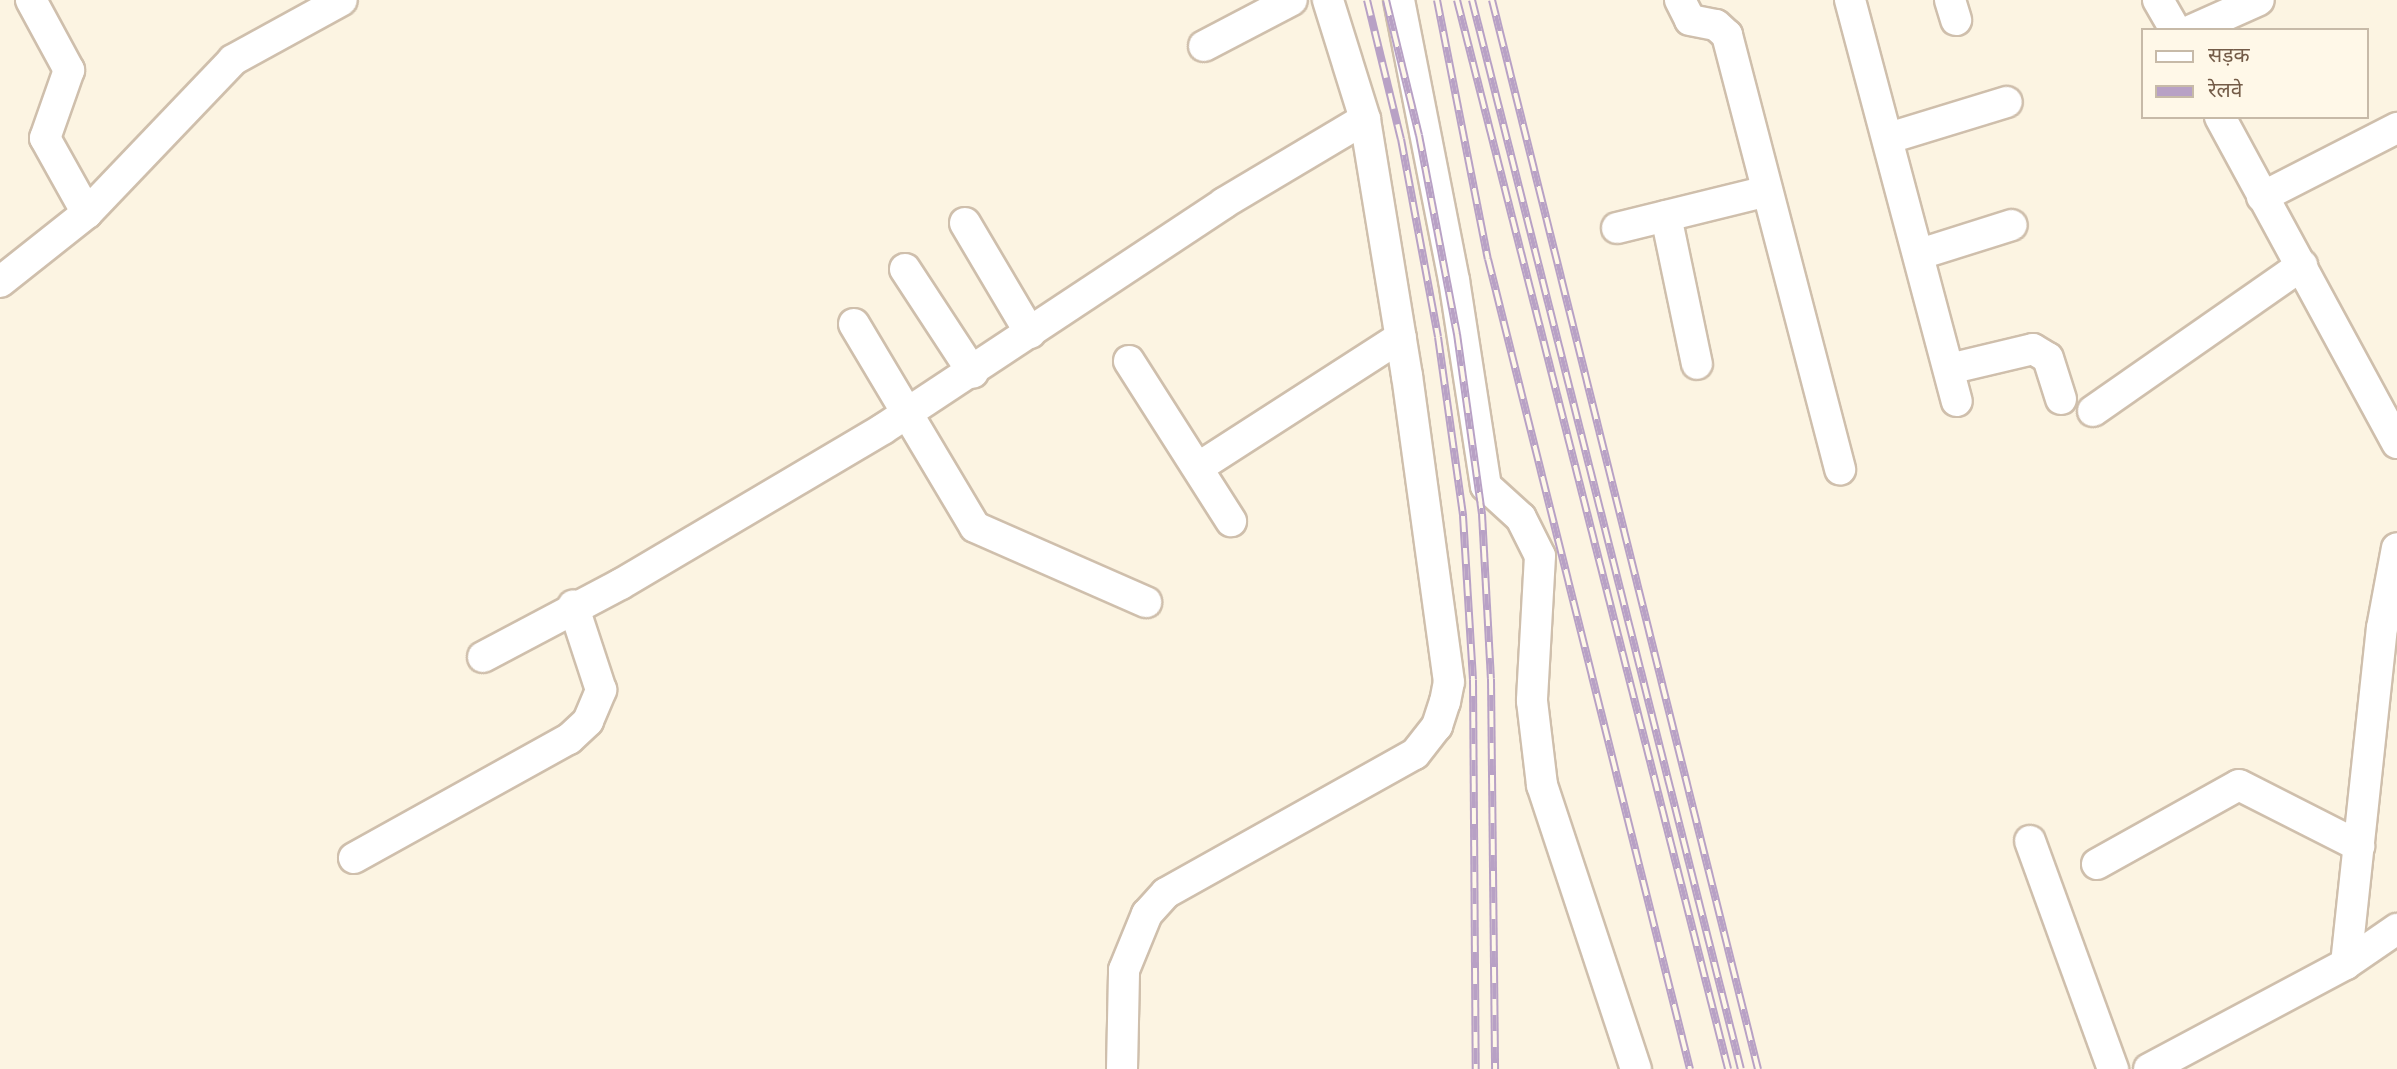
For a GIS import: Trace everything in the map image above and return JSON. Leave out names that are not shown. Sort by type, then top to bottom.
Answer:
[{"type":"street","points":[[0,282],[87,213],[233,60],[269,35],[342,0]]},
{"type":"street","points":[[1204,46],[1292,0]]},
{"type":"street","points":[[1122,1069],[1124,970],[1132,939],[1166,893],[1415,754],[1437,726],[1449,682],[1401,337],[1365,119],[1328,0]]},
{"type":"street","points":[[1399,0],[1454,280],[1486,486],[1521,518],[1539,556],[1532,701],[1542,785],[1636,1069]]},
{"type":"street","points":[[1680,0],[1690,20],[1716,25],[1727,34],[1764,192],[1840,470]]},
{"type":"street","points":[[1850,0],[1920,254],[1957,401]]},
{"type":"street","points":[[2158,0],[2174,28]]},
{"type":"street","points":[[2196,28],[2259,0]]},
{"type":"street","points":[[43,4],[69,71],[44,138],[87,213]]},
{"type":"street","points":[[1889,138],[2007,102]]},
{"type":"street","points":[[483,657],[573,605],[621,584],[973,373],[1224,203],[1365,119]]},
{"type":"street","points":[[2221,119],[2397,443]]},
{"type":"street","points":[[2262,197],[2397,128]]},
{"type":"street","points":[[1617,228],[1764,192]]},
{"type":"street","points":[[1667,216],[1697,364]]},
{"type":"street","points":[[965,223],[1030,333]]},
{"type":"street","points":[[1920,254],[2012,225]]},
{"type":"street","points":[[2093,411],[2302,265]]},
{"type":"street","points":[[905,269],[973,373]]},
{"type":"street","points":[[854,324],[983,534],[1146,602]]},
{"type":"street","points":[[1199,467],[1401,337]]},
{"type":"street","points":[[1949,369],[2033,349],[2048,358],[2061,399]]},
{"type":"street","points":[[1129,361],[1231,521]]},
{"type":"street","points":[[2346,964],[2382,628],[2397,548]]},
{"type":"street","points":[[354,858],[569,739],[588,721],[601,690],[573,605]]},
{"type":"street","points":[[2097,864],[2239,785],[2358,846]]},
{"type":"street","points":[[2030,841],[2113,1069]]},
{"type":"street","points":[[2149,1069],[2346,964],[2397,929]]},
{"type":"railway","points":[[1367,0],[1401,139],[1438,337],[1463,516],[1473,680],[1476,1069]]},
{"type":"railway","points":[[1386,0],[1419,135],[1457,334],[1482,514],[1491,679],[1495,1069]]},
{"type":"railway","points":[[1437,0],[1488,259],[1690,1069]]},
{"type":"railway","points":[[1457,0],[1728,1069]]},
{"type":"railway","points":[[1472,0],[1741,1069]]},
{"type":"railway","points":[[1492,0],[1758,1069]]}]
